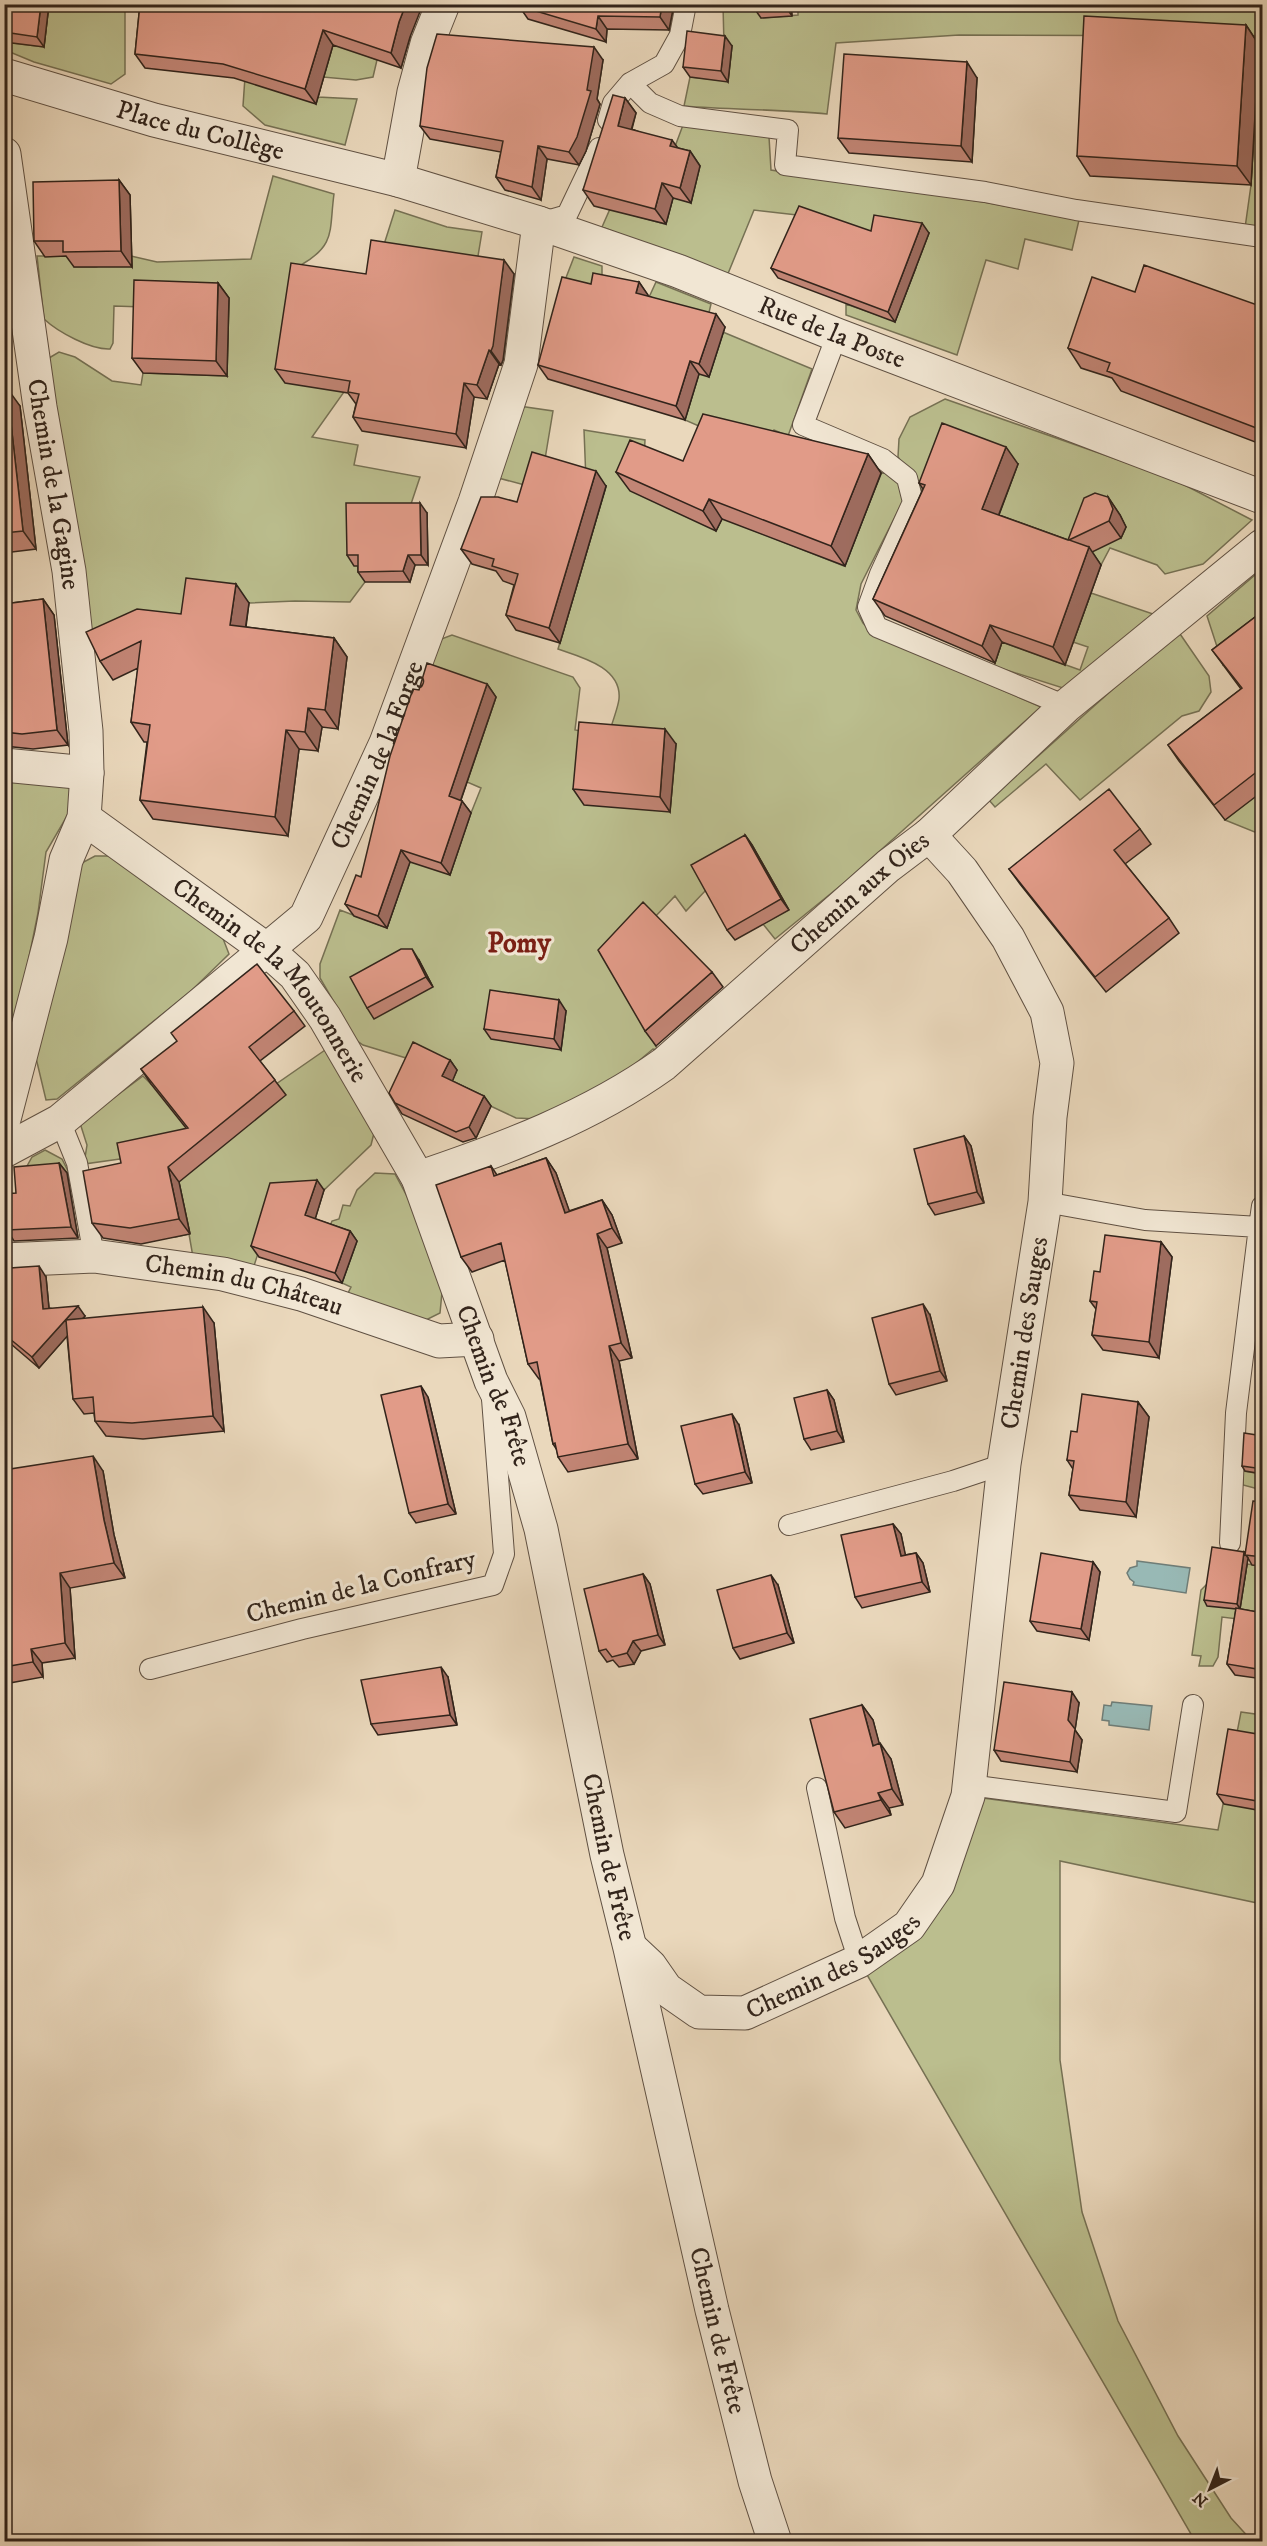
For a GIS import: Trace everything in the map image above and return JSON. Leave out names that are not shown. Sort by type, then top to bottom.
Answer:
[{"type":"street","points":[[398,180],[414,92],[427,44],[443,4]]},
{"type":"street","name":"Place du Collège","points":[[4,75],[154,120],[398,180]]},
{"type":"street","name":"Chemin de la Gagine","points":[[4,154],[40,407],[69,571],[86,731],[87,773],[84,818],[66,860],[51,938],[11,1100],[4,1119]]},
{"type":"street","name":"Rue de la Poste","points":[[398,180],[563,226],[837,335],[1263,497]]},
{"type":"street","name":"Chemin de la Forge","points":[[4,1151],[60,1121],[306,917],[386,743],[475,502],[521,364],[563,226]]},
{"type":"street","name":"Chemin aux Oies","points":[[418,1178],[507,1148],[630,1089],[664,1064],[888,866],[929,835],[1065,706],[1263,546]]},
{"type":"street","points":[[4,765],[87,773]]},
{"type":"street","name":"Chemin de la Moutonnerie","points":[[84,818],[267,950],[295,975],[325,1018],[418,1178]]},
{"type":"street","name":"Chemin des Sauges","points":[[630,1947],[650,1966],[666,1989],[699,2012],[745,2013],[859,1961],[909,1926],[938,1884],[968,1796],[1004,1464],[1045,1202],[1050,1117],[1058,1063],[1047,1012],[1008,938],[962,871],[929,835]]},
{"type":"street","name":"Chemin de Frête","points":[[418,1178],[491,1381],[509,1417],[541,1528],[602,1832],[711,2310],[755,2481],[775,2541]]},
{"type":"street","name":"Chemin du Château","points":[[4,1260],[94,1256],[223,1274],[301,1294],[439,1341],[477,1339]]},
{"type":"lane","points":[[563,226],[597,155],[613,103],[630,83],[664,64],[680,35],[686,4]]},
{"type":"lane","points":[[630,83],[650,102],[680,116],[788,129],[785,165],[985,192],[1077,210],[1263,237]]},
{"type":"lane","points":[[837,335],[803,425],[883,459],[907,478],[913,502],[879,574],[868,607],[877,627],[1065,706]]},
{"type":"lane","points":[[60,1121],[77,1163],[94,1256]]},
{"type":"lane","name":"Chemin des Sauges","points":[[1045,1202],[1146,1220],[1259,1227]]},
{"type":"lane","points":[[1230,1543],[1236,1413],[1263,1206]]},
{"type":"lane","name":"Chemin de la Confrary","points":[[150,1669],[302,1629],[493,1585],[504,1554],[491,1381]]},
{"type":"lane","name":"Chemin des Sauges","points":[[789,1525],[953,1481],[1004,1464]]},
{"type":"lane","points":[[969,1785],[1176,1812],[1193,1706]]},
{"type":"lane","points":[[817,1788],[845,1918],[859,1961]]},
{"type":"green space","points":[[798,4],[1262,5],[1262,230],[1245,228],[1251,185],[1260,36],[959,35],[836,43],[827,114],[684,106],[690,77],[728,81],[723,5],[760,5],[761,18],[798,15]]},
{"type":"green space","points":[[49,5],[125,5],[125,74],[111,84],[34,62],[5,50],[5,42],[44,47]]},
{"type":"green space","points":[[250,5],[377,60],[373,77],[356,80],[323,77],[318,97],[357,99],[345,145],[265,125],[243,106]]},
{"type":"green space","points":[[683,125],[769,137],[771,170],[984,202],[1079,220],[1072,250],[1025,239],[1018,269],[986,260],[957,355],[846,315],[846,304],[895,321],[916,268],[806,216],[754,210],[727,276],[602,227],[610,209],[665,224],[673,198],[673,152]]},
{"type":"green space","points":[[273,176],[334,194],[331,227],[326,244],[301,265],[344,392],[312,437],[358,445],[354,465],[420,477],[408,513],[365,566],[365,582],[350,602],[249,603],[200,597],[195,634],[100,651],[92,649],[49,358],[59,352],[75,357],[112,381],[141,385],[143,373],[227,376],[144,307],[114,306],[113,343],[110,349],[94,347],[58,329],[44,319],[37,256],[73,256],[74,267],[96,267],[131,256],[157,262],[251,259]]},
{"type":"green space","points":[[395,210],[447,227],[482,232],[476,268],[381,254]]},
{"type":"green space","points":[[574,257],[602,266],[602,286],[562,288]]},
{"type":"green space","points":[[656,282],[711,304],[706,325],[812,369],[788,436],[774,430],[767,446],[717,434],[685,420],[645,306]]},
{"type":"green space","points":[[945,399],[1173,479],[1252,520],[1203,564],[1165,574],[1157,565],[1110,548],[1101,565],[995,527],[931,501],[910,476],[898,457],[899,439],[910,417]]},
{"type":"green space","points":[[512,405],[553,411],[545,459],[536,488],[487,475]]},
{"type":"green space","points":[[584,430],[645,440],[644,460],[727,510],[737,524],[844,566],[882,472],[903,480],[904,499],[861,584],[856,610],[863,623],[874,634],[1041,707],[845,882],[775,939],[763,924],[788,910],[706,890],[686,911],[675,896],[609,965],[658,1050],[653,1049],[617,1079],[538,1119],[516,1118],[450,1087],[406,1058],[363,1045],[356,1040],[320,978],[320,964],[340,910],[387,928],[397,899],[364,887],[471,813],[481,788],[467,782],[431,674],[436,641],[452,635],[573,677],[580,688],[575,730],[608,736],[619,699],[614,679],[598,665],[558,649],[606,487],[586,481]]},
{"type":"green space","points":[[1262,569],[1262,634],[1223,665],[1207,616]]},
{"type":"green space","points":[[1091,593],[1156,615],[1066,689],[994,666],[1002,642],[1080,670],[1088,647],[1073,642]]},
{"type":"green space","points":[[1178,631],[1209,676],[1211,692],[1199,711],[1182,716],[1080,800],[1046,764],[995,807],[989,800]]},
{"type":"green space","points":[[5,769],[74,770],[70,811],[46,852],[38,913],[13,1036],[5,1059]]},
{"type":"green space","points":[[1262,791],[1262,835],[1225,820]]},
{"type":"green space","points":[[95,856],[113,856],[222,936],[229,954],[191,991],[57,1099],[46,1100],[36,1058],[78,865]]},
{"type":"green space","points":[[328,1048],[374,1133],[371,1145],[324,1190],[277,1194],[253,1269],[193,1257],[189,1234],[175,1237],[166,1192],[180,1189],[175,1164],[127,1158],[84,1164],[87,1145],[80,1123],[143,1076],[151,1084],[276,1084]]},
{"type":"green space","points":[[45,1150],[62,1159],[69,1173],[21,1177],[32,1157]]},
{"type":"green space","points":[[375,1173],[395,1174],[409,1200],[442,1292],[440,1313],[424,1321],[346,1297],[351,1287],[342,1283],[328,1231],[332,1221],[339,1219],[343,1205],[350,1206],[357,1190]]},
{"type":"green space","points":[[1243,1471],[1262,1474],[1262,1490],[1243,1485]]},
{"type":"green space","points":[[1247,1564],[1262,1566],[1262,1622],[1222,1617],[1218,1657],[1213,1666],[1199,1666],[1201,1656],[1192,1655],[1201,1590],[1211,1580],[1244,1584]]},
{"type":"green space","points":[[1241,1712],[1262,1715],[1262,1904],[1060,1861],[1060,2060],[1082,2212],[1118,2321],[1178,2436],[1231,2518],[1252,2541],[1195,2541],[859,1961],[909,1926],[968,1796],[1218,1830]]},
{"type":"water","points":[[1137,1561],[1190,1568],[1186,1593],[1133,1585],[1134,1582],[1127,1573],[1130,1568],[1137,1566]]},
{"type":"water","points":[[1112,1702],[1152,1706],[1149,1730],[1109,1725],[1109,1721],[1102,1720],[1104,1705],[1111,1706]]},
{"type":"building","points":[[4,4],[41,4],[37,37],[4,32]]},
{"type":"building","points":[[140,4],[406,4],[391,53],[323,30],[305,89],[223,64],[135,54]]},
{"type":"building","points":[[519,4],[662,4],[660,17],[598,16],[596,29],[519,6]]},
{"type":"building","points":[[1084,16],[1246,25],[1237,166],[1077,156]]},
{"type":"building","points":[[687,31],[725,36],[721,71],[683,67]]},
{"type":"building","points":[[437,34],[594,47],[587,90],[591,91],[577,137],[569,152],[538,146],[532,187],[496,177],[503,141],[420,126],[427,68]]},
{"type":"building","points":[[844,54],[967,62],[961,146],[838,138]]},
{"type":"building","points":[[613,95],[625,98],[618,126],[672,140],[670,146],[690,151],[680,188],[662,183],[655,209],[583,190]]},
{"type":"building","points":[[119,180],[121,251],[63,252],[63,241],[34,241],[33,182]]},
{"type":"building","points":[[799,206],[871,231],[874,215],[922,223],[888,312],[771,268]]},
{"type":"building","points":[[371,240],[504,260],[493,346],[491,351],[489,350],[477,385],[464,383],[456,434],[353,417],[359,394],[348,392],[350,381],[275,369],[291,263],[366,274]]},
{"type":"building","points":[[1144,265],[1263,307],[1263,419],[1259,429],[1107,371],[1110,363],[1068,348],[1092,277],[1135,292]]},
{"type":"building","points":[[593,273],[639,282],[636,293],[716,314],[699,364],[690,361],[676,406],[538,365],[562,277],[591,284]]},
{"type":"building","points":[[134,280],[218,283],[216,361],[132,358]]},
{"type":"building","points":[[4,388],[7,388],[23,531],[4,533]]},
{"type":"building","points":[[703,414],[868,454],[831,546],[709,499],[703,511],[616,472],[630,440],[683,461]]},
{"type":"building","points":[[942,423],[1006,447],[982,509],[1068,540],[1084,498],[1095,493],[1108,497],[1113,509],[1109,521],[1069,540],[1089,547],[1053,647],[990,625],[982,646],[873,599],[925,485],[919,483]]},
{"type":"building","points":[[532,452],[596,471],[549,628],[506,615],[518,574],[492,566],[494,559],[461,549],[481,497],[498,497],[517,502]]},
{"type":"building","points":[[346,503],[420,503],[421,555],[408,555],[403,571],[358,572],[358,555],[347,555]]},
{"type":"building","points":[[186,578],[236,584],[230,625],[334,638],[325,710],[308,708],[305,732],[286,730],[275,817],[140,800],[150,725],[131,722],[141,641],[100,661],[86,632],[137,609],[181,614]]},
{"type":"building","points":[[43,599],[57,730],[22,734],[4,732],[4,604]]},
{"type":"building","points":[[1263,611],[1263,741],[1259,744],[1263,749],[1263,767],[1214,805],[1168,745],[1242,688],[1212,650]]},
{"type":"building","points":[[427,663],[487,684],[449,796],[462,801],[441,863],[401,850],[378,916],[345,904],[356,875],[361,877],[390,756],[413,689],[419,690]]},
{"type":"building","points":[[579,722],[665,729],[660,797],[573,789]]},
{"type":"building","points":[[1109,789],[1140,829],[1114,850],[1169,918],[1095,977],[1009,869]]},
{"type":"building","points":[[745,835],[781,899],[727,930],[691,865]]},
{"type":"building","points":[[643,902],[712,972],[645,1031],[598,950]]},
{"type":"building","points":[[401,949],[412,949],[426,977],[367,1008],[350,977]]},
{"type":"building","points":[[257,964],[294,1011],[249,1047],[275,1080],[168,1167],[179,1219],[130,1228],[92,1223],[83,1171],[121,1163],[117,1143],[188,1128],[141,1069],[177,1041],[171,1033]]},
{"type":"building","points":[[490,990],[559,1000],[554,1039],[484,1029]]},
{"type":"building","points":[[413,1042],[450,1060],[442,1076],[484,1096],[469,1127],[456,1132],[395,1103],[389,1093]]},
{"type":"building","points":[[964,1136],[977,1192],[928,1204],[914,1149]]},
{"type":"building","points":[[546,1158],[565,1213],[602,1200],[612,1228],[597,1234],[621,1343],[609,1346],[628,1444],[558,1457],[555,1443],[553,1444],[537,1362],[528,1364],[501,1243],[461,1257],[436,1185],[491,1166],[494,1176]]},
{"type":"building","points":[[59,1163],[71,1227],[7,1230],[4,1194],[16,1193],[14,1167]]},
{"type":"building","points":[[317,1180],[305,1215],[350,1231],[335,1273],[251,1246],[270,1183]]},
{"type":"building","points":[[1105,1235],[1161,1242],[1149,1342],[1092,1335],[1097,1302],[1090,1301],[1094,1271],[1100,1272]]},
{"type":"building","points":[[39,1266],[43,1309],[78,1306],[32,1357],[4,1334],[4,1284],[11,1283],[10,1268]]},
{"type":"building","points":[[923,1304],[940,1371],[889,1384],[872,1318]]},
{"type":"building","points":[[203,1307],[213,1416],[132,1423],[95,1421],[93,1397],[73,1399],[66,1320]]},
{"type":"building","points":[[421,1386],[448,1504],[409,1513],[381,1395]]},
{"type":"building","points":[[827,1390],[837,1431],[804,1439],[794,1398]]},
{"type":"building","points":[[1082,1394],[1138,1402],[1126,1502],[1069,1495],[1074,1461],[1067,1460],[1071,1431],[1077,1432]]},
{"type":"building","points":[[732,1414],[745,1472],[695,1484],[681,1426]]},
{"type":"building","points":[[1244,1433],[1263,1436],[1263,1469],[1242,1466]]},
{"type":"building","points":[[93,1456],[114,1563],[60,1573],[65,1643],[31,1649],[33,1662],[4,1667],[4,1470]]},
{"type":"building","points":[[1253,1501],[1263,1502],[1263,1557],[1245,1555]]},
{"type":"building","points":[[893,1524],[901,1556],[916,1553],[922,1582],[855,1597],[841,1535]]},
{"type":"building","points":[[1212,1547],[1244,1552],[1237,1604],[1204,1600]]},
{"type":"building","points":[[1041,1553],[1093,1562],[1081,1629],[1030,1621]]},
{"type":"building","points":[[643,1574],[658,1635],[633,1641],[627,1653],[612,1657],[606,1649],[599,1651],[584,1589]]},
{"type":"building","points":[[771,1575],[787,1633],[733,1648],[717,1590]]},
{"type":"building","points":[[1236,1608],[1263,1613],[1263,1670],[1227,1664]]},
{"type":"building","points":[[441,1667],[450,1715],[371,1724],[361,1680]]},
{"type":"building","points":[[1004,1682],[1072,1692],[1068,1720],[1075,1729],[1070,1762],[994,1750]]},
{"type":"building","points":[[862,1705],[873,1746],[880,1743],[892,1789],[878,1793],[881,1800],[834,1812],[810,1719]]},
{"type":"building","points":[[1228,1729],[1263,1735],[1263,1802],[1217,1794]]},
{"type":"district","name":"Pomy","points":[[519,943]]}]
